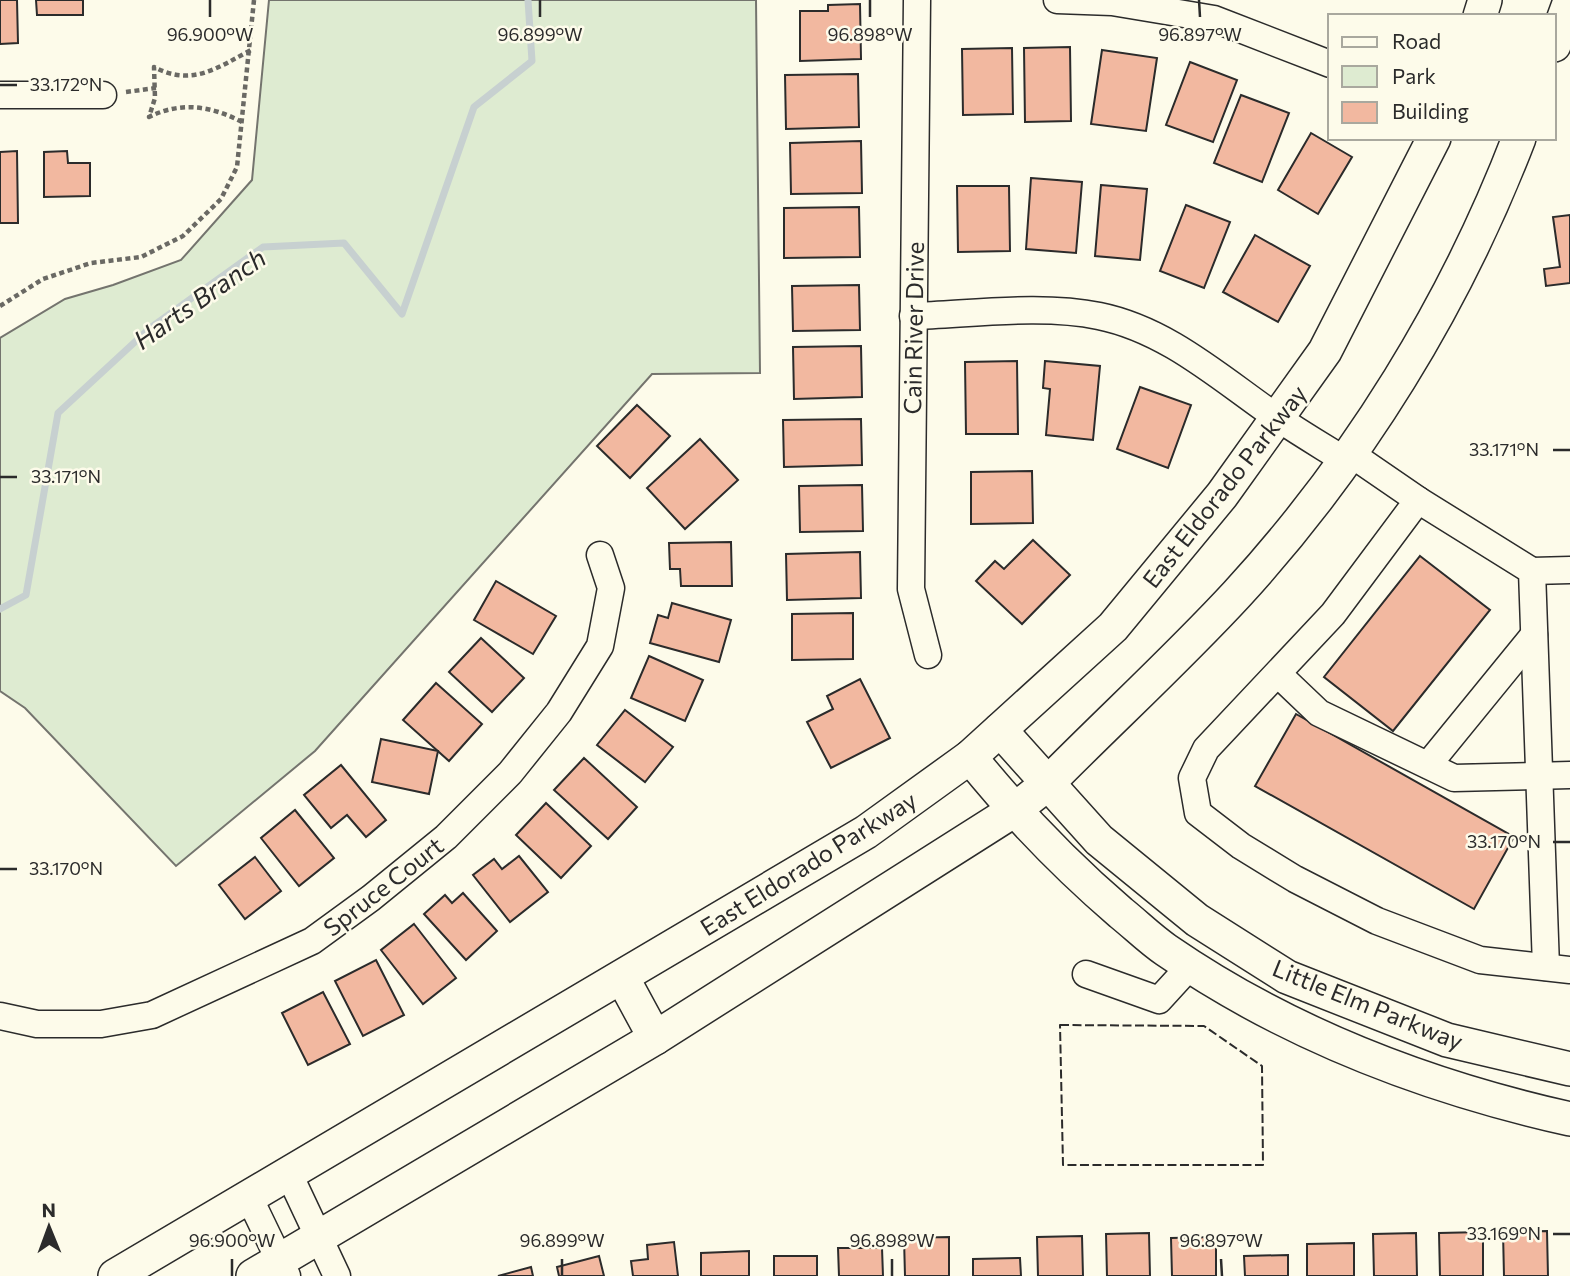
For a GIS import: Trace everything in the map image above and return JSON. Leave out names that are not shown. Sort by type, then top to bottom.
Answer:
[{"type":"main road","points":[[1556,40],[1570,1]]},
{"type":"main road","name":"East Eldorado Parkway","points":[[114,1276],[866,832],[970,757],[1113,627],[1223,495],[1325,351],[1433,140]]},
{"type":"main road","points":[[273,1271],[319,1238],[655,1038],[1013,811],[1046,785],[1237,594],[1348,458],[1380,414],[1462,264],[1503,181],[1518,140]]},
{"type":"main road","name":"Little Elm Parkway","points":[[1000,730],[1046,785],[1099,839],[1197,920],[1287,977],[1447,1040],[1570,1069]]},
{"type":"main road","name":"Little Elm Parkway","points":[[970,757],[1013,811],[1079,876],[1165,950],[1261,1007],[1352,1052],[1438,1085],[1570,1119]]},
{"type":"main road","points":[[622,977],[655,1038]]},
{"type":"street","name":"Cain River Drive","points":[[917,0],[911,589],[928,655]]},
{"type":"street","points":[[1057,0],[1112,2],[1214,19],[1328,63]]},
{"type":"street","points":[[0,95],[103,95]]},
{"type":"street","points":[[913,316],[1059,311],[1136,326],[1178,346],[1278,418],[1532,571],[1570,570]]},
{"type":"street","points":[[1418,500],[1333,614],[1206,750],[1192,778],[1198,813],[1241,846],[1295,879],[1377,921],[1480,960],[1558,969],[1539,775],[1532,571]]},
{"type":"street","name":"Spruce Court","points":[[0,1016],[37,1024],[101,1024],[152,1015],[312,942],[371,898],[446,837],[510,773],[559,712],[600,646],[611,588],[600,555]]},
{"type":"street","points":[[1428,765],[1534,635]]},
{"type":"street","points":[[1278,674],[1319,713],[1454,778],[1570,775]]},
{"type":"street","points":[[1086,974],[1159,1000],[1191,965]]},
{"type":"street","points":[[289,1174],[337,1276]]},
{"type":"street","points":[[249,1197],[273,1271]]},
{"type":"path","points":[[0,306],[43,279],[91,263],[141,257],[183,236],[221,199],[237,167],[254,0]]},
{"type":"path","points":[[242,122],[224,112],[188,106],[165,109],[149,117],[155,98],[154,67],[167,74],[193,78],[251,50]]},
{"type":"green space","points":[[269,0],[756,0],[760,373],[652,374],[315,751],[176,866],[25,708],[0,691],[0,338],[65,299],[181,260],[252,180]]},
{"type":"building","points":[[0,0],[17,0],[18,43],[0,44]]},
{"type":"building","points":[[36,0],[83,0],[83,15],[37,15]]},
{"type":"building","points":[[860,4],[861,59],[800,61],[800,11],[828,11],[828,5]]},
{"type":"building","points":[[1070,47],[1071,121],[1025,122],[1024,48]]},
{"type":"building","points":[[1012,48],[1013,114],[963,115],[962,49]]},
{"type":"building","points":[[1102,50],[1157,58],[1146,131],[1091,124]]},
{"type":"building","points":[[1190,62],[1237,80],[1213,142],[1166,125]]},
{"type":"building","points":[[858,74],[859,127],[786,129],[785,75]]},
{"type":"building","points":[[1241,95],[1289,113],[1262,182],[1214,163]]},
{"type":"building","points":[[1311,133],[1352,157],[1318,214],[1278,190]]},
{"type":"building","points":[[861,141],[862,193],[791,194],[790,143]]},
{"type":"building","points":[[17,151],[18,223],[0,223],[0,152]]},
{"type":"building","points":[[67,151],[68,163],[90,163],[90,196],[44,197],[44,152]]},
{"type":"building","points":[[1031,178],[1082,182],[1076,253],[1026,249]]},
{"type":"building","points":[[1101,185],[1147,189],[1140,260],[1095,256]]},
{"type":"building","points":[[957,186],[1009,186],[1010,251],[958,252]]},
{"type":"building","points":[[1186,205],[1230,222],[1204,288],[1160,271]]},
{"type":"building","points":[[859,207],[860,257],[784,258],[784,208]]},
{"type":"building","points":[[1570,215],[1570,283],[1546,286],[1544,269],[1560,267],[1553,217]]},
{"type":"building","points":[[1255,235],[1310,266],[1278,322],[1223,292]]},
{"type":"building","points":[[859,285],[860,330],[793,331],[792,286]]},
{"type":"building","points":[[861,346],[862,397],[794,399],[793,347]]},
{"type":"building","points":[[1017,361],[1018,434],[966,434],[965,362]]},
{"type":"building","points":[[1045,361],[1100,366],[1093,440],[1046,435],[1050,389],[1043,388]]},
{"type":"building","points":[[1140,387],[1191,405],[1168,468],[1117,449]]},
{"type":"building","points":[[637,405],[670,436],[630,478],[597,446]]},
{"type":"building","points":[[861,419],[862,465],[784,467],[783,420]]},
{"type":"building","points":[[700,439],[738,480],[685,529],[647,488]]},
{"type":"building","points":[[1032,471],[1033,523],[971,524],[971,472]]},
{"type":"building","points":[[862,485],[863,531],[800,532],[799,486]]},
{"type":"building","points":[[1033,540],[1070,575],[1022,624],[976,581],[995,561],[1004,569]]},
{"type":"building","points":[[731,542],[732,586],[681,586],[680,569],[670,569],[669,543]]},
{"type":"building","points":[[860,552],[861,598],[787,600],[786,554]]},
{"type":"building","points":[[1420,556],[1490,610],[1393,731],[1324,677]]},
{"type":"building","points":[[496,581],[556,616],[533,654],[474,620]]},
{"type":"building","points":[[672,603],[731,620],[719,662],[650,643],[658,615],[668,618]]},
{"type":"building","points":[[853,613],[853,659],[792,660],[792,614]]},
{"type":"building","points":[[481,638],[524,678],[492,712],[449,672]]},
{"type":"building","points":[[649,656],[703,680],[685,721],[631,698]]},
{"type":"building","points":[[860,679],[890,738],[831,768],[807,722],[833,709],[827,696]]},
{"type":"building","points":[[436,683],[482,724],[449,761],[403,720]]},
{"type":"building","points":[[625,710],[673,747],[645,782],[597,745]]},
{"type":"building","points":[[1296,714],[1514,837],[1474,909],[1255,786]]},
{"type":"building","points":[[381,739],[438,751],[429,794],[372,782]]},
{"type":"building","points":[[584,758],[637,807],[608,839],[554,790]]},
{"type":"building","points":[[341,765],[386,820],[366,837],[347,815],[331,828],[304,795]]},
{"type":"building","points":[[546,803],[591,846],[561,878],[516,835]]},
{"type":"building","points":[[295,810],[334,858],[299,886],[261,838]]},
{"type":"building","points":[[519,856],[548,892],[510,922],[473,875],[494,859],[502,869]]},
{"type":"building","points":[[255,857],[281,891],[245,919],[219,885]]},
{"type":"building","points":[[463,893],[497,931],[466,960],[424,914],[445,895],[452,903]]},
{"type":"building","points":[[414,924],[456,978],[423,1004],[381,950]]},
{"type":"building","points":[[376,960],[404,1015],[363,1036],[335,981]]},
{"type":"building","points":[[323,992],[350,1044],[308,1065],[282,1013]]},
{"type":"building","points":[[1547,1231],[1548,1276],[1504,1276],[1503,1232]]},
{"type":"building","points":[[1483,1232],[1483,1276],[1440,1276],[1439,1233]]},
{"type":"building","points":[[1149,1233],[1150,1276],[1107,1276],[1106,1234]]},
{"type":"building","points":[[1416,1233],[1417,1276],[1374,1276],[1373,1234]]},
{"type":"building","points":[[1082,1236],[1083,1276],[1038,1276],[1037,1237]]},
{"type":"building","points":[[949,1237],[949,1276],[905,1276],[904,1238]]},
{"type":"building","points":[[1216,1237],[1216,1276],[1172,1276],[1171,1238]]},
{"type":"building","points":[[674,1242],[678,1276],[633,1276],[631,1261],[648,1259],[647,1245]]},
{"type":"building","points":[[1354,1243],[1354,1276],[1307,1276],[1307,1244]]},
{"type":"building","points":[[838,1248],[882,1248],[883,1276],[839,1276]]},
{"type":"building","points":[[749,1251],[749,1276],[701,1276],[701,1253]]},
{"type":"building","points":[[1288,1255],[1288,1276],[1245,1276],[1244,1256]]},
{"type":"building","points":[[599,1256],[604,1276],[559,1276],[557,1267]]},
{"type":"building","points":[[774,1256],[817,1256],[817,1276],[774,1276]]},
{"type":"building","points":[[1020,1258],[1021,1276],[973,1276],[973,1259]]},
{"type":"building","points":[[531,1267],[533,1276],[498,1276]]},
{"type":"waterway","name":"Harts Branch","points":[[0,609],[26,595],[58,413],[150,328],[263,247],[344,243],[402,314],[474,107],[532,61],[528,0]]},
{"type":"fence","points":[[1060,1025],[1204,1026],[1262,1066],[1263,1165],[1063,1165],[1060,1025]]}]
